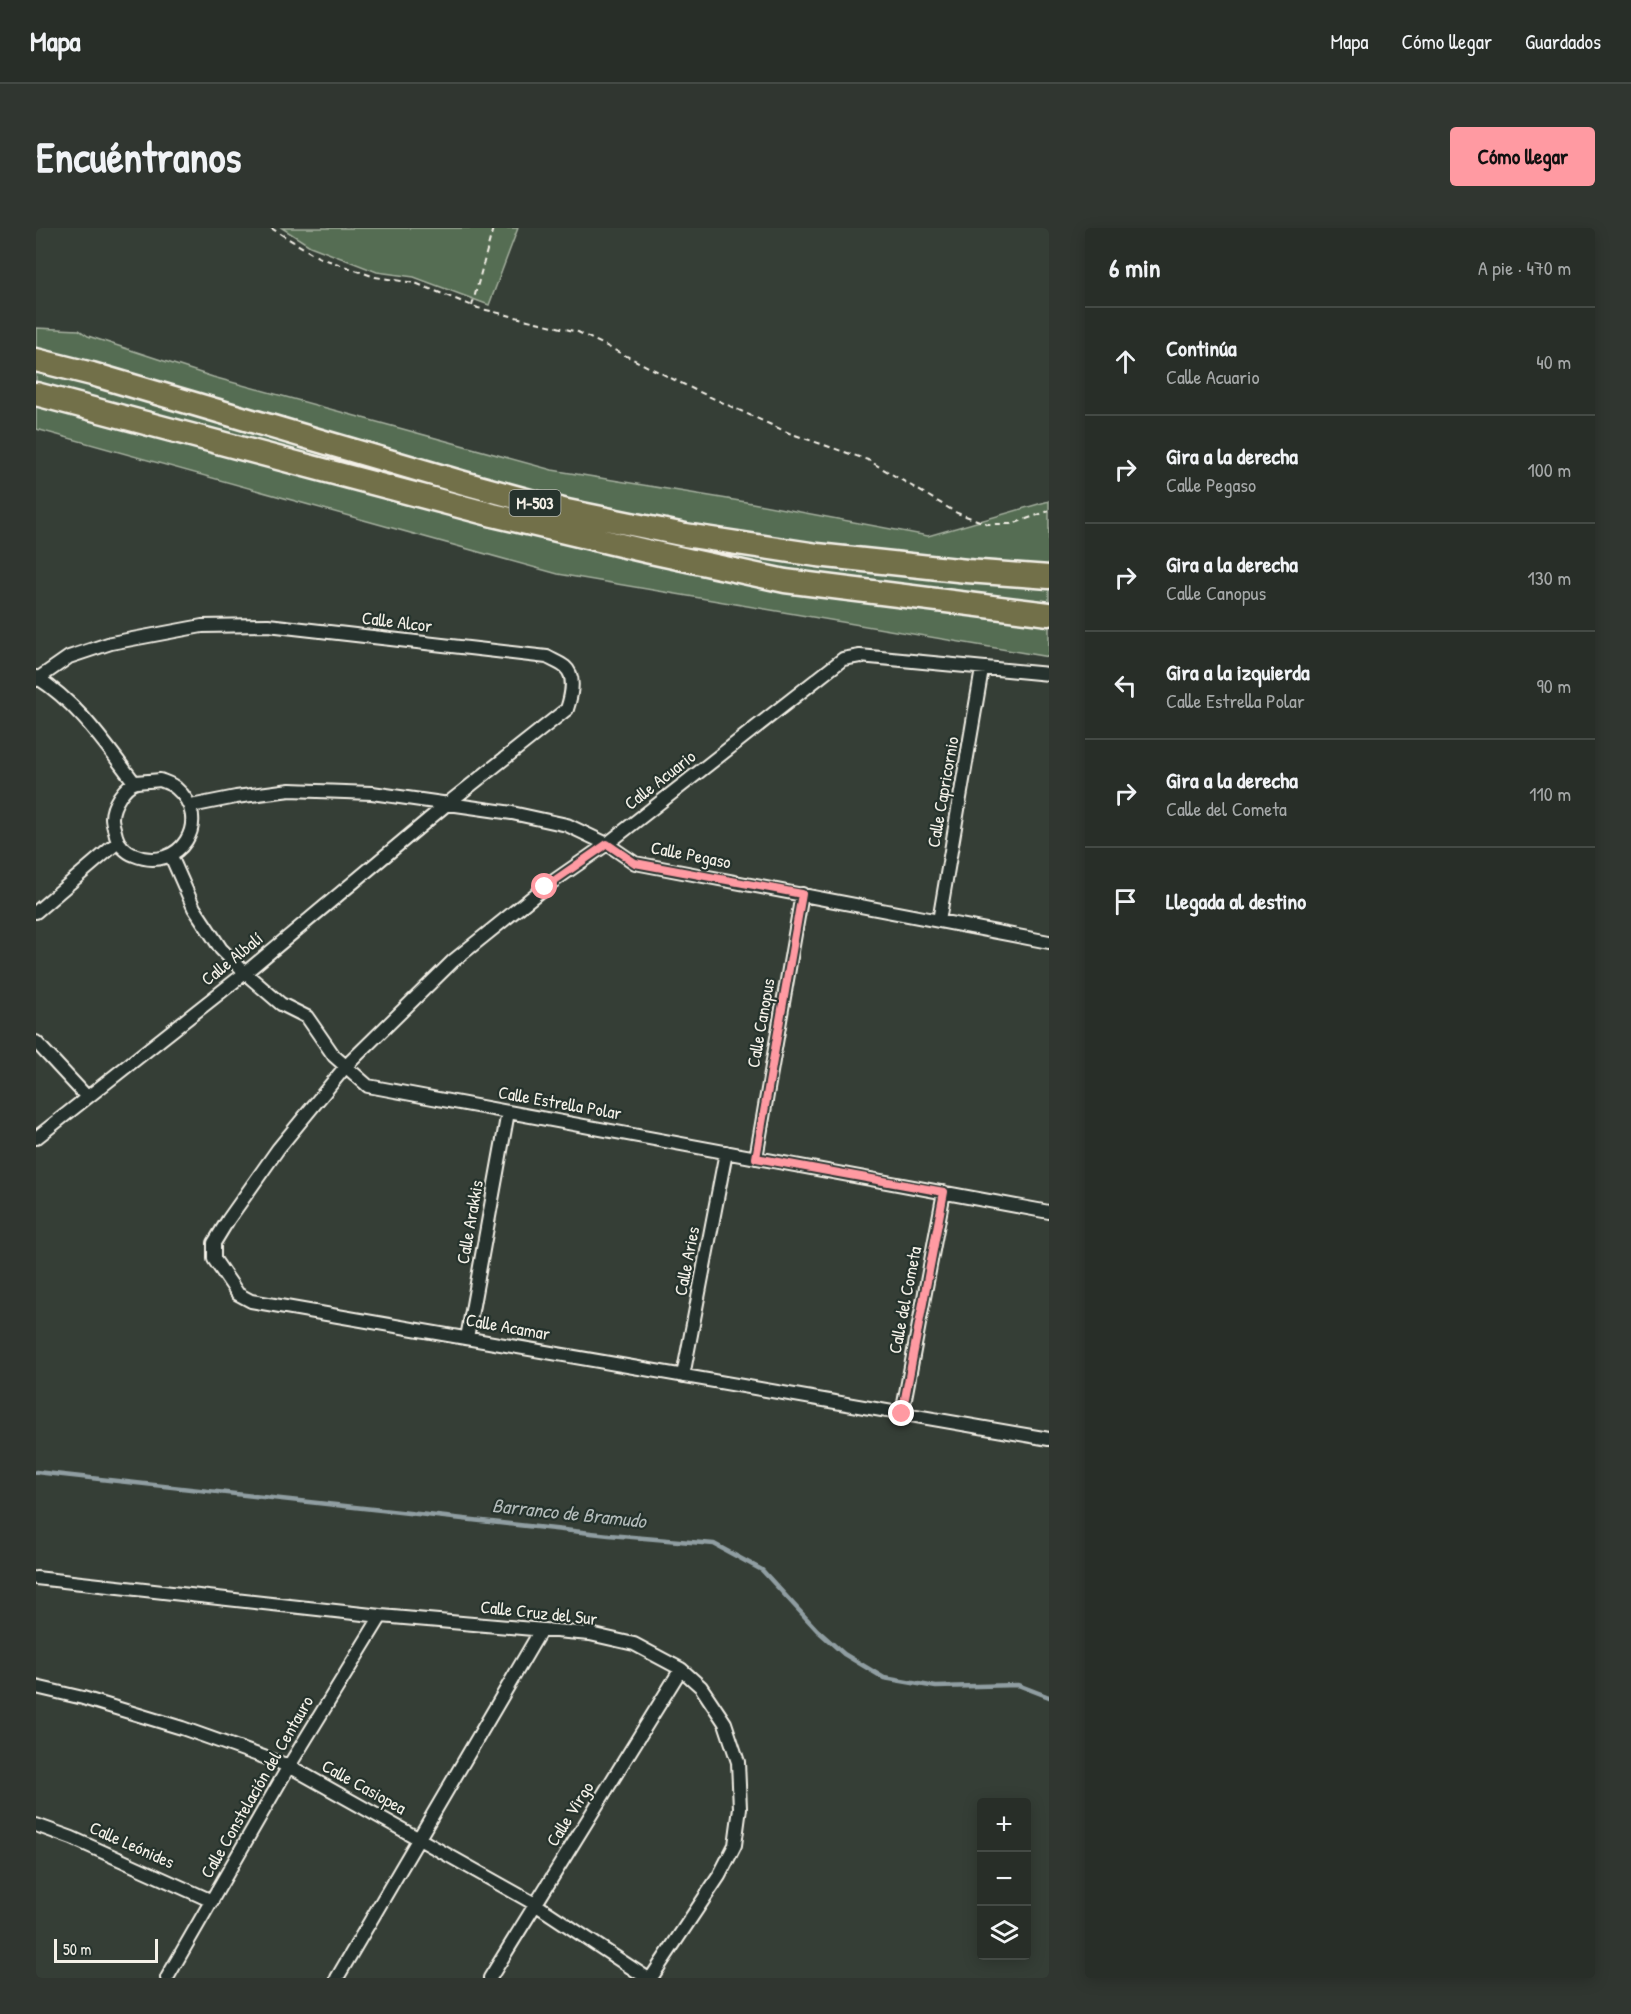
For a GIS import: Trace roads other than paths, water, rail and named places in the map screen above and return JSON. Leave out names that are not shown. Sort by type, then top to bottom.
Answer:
[{"type":"highway","name":"M-503","points":[[36,360],[92,374],[567,511],[685,535],[817,555],[1049,577]]},
{"type":"highway","name":"M-503","points":[[36,394],[481,512],[646,551],[785,581],[1049,614]]},
{"type":"highway","name":"M-503","points":[[646,551],[925,592],[1049,601]]},
{"type":"highway","name":"M-503","points":[[817,555],[1049,567]]},
{"type":"street","name":"Calle Alcor","points":[[37,678],[69,657],[111,643],[202,626],[268,625],[547,657],[566,667],[571,677],[571,697],[567,709],[447,804]]},
{"type":"street","name":"Calle Acuario","points":[[346,1066],[453,961],[545,887],[607,844],[843,659],[860,656],[1049,674]]},
{"type":"street","name":"Calle Capricornio","points":[[939,921],[982,669]]},
{"type":"street","points":[[37,678],[60,694],[87,721],[134,782]]},
{"type":"street","points":[[160,780],[176,787],[191,806],[193,825],[184,845],[171,856],[145,860],[130,854],[118,842],[112,818],[119,797],[134,782],[160,780]]},
{"type":"street","name":"Calle Pegaso","points":[[191,806],[290,790],[372,793],[512,813],[567,825],[607,844],[635,863],[1049,942]]},
{"type":"street","name":"Calle Albalí","points":[[36,1138],[245,973],[447,804]]},
{"type":"street","points":[[36,912],[118,842]]},
{"type":"street","name":"Calle Estrella Polar","points":[[171,856],[194,908],[221,949],[281,1004],[306,1017],[334,1056],[368,1086],[1049,1212]]},
{"type":"street","name":"Calle Canopus","points":[[756,1158],[802,894]]},
{"type":"street","points":[[36,1042],[87,1097]]},
{"type":"street","name":"Calle Acamar","points":[[346,1066],[278,1149],[214,1243],[214,1259],[238,1294],[251,1301],[1049,1439]]},
{"type":"street","name":"Calle Arakkis","points":[[467,1338],[508,1112]]},
{"type":"street","name":"Calle Aries","points":[[684,1376],[726,1152]]},
{"type":"street","name":"Calle del Cometa","points":[[902,1414],[944,1192]]},
{"type":"street","name":"Calle Cruz del Sur","points":[[36,1578],[381,1616],[590,1634],[634,1644],[681,1669],[701,1687],[725,1723],[738,1762],[740,1808],[735,1845],[719,1876],[649,1978]]},
{"type":"street","name":"Calle Constelación del Centauro","points":[[167,1978],[289,1766],[381,1616]]},
{"type":"street","points":[[337,1978],[541,1630]]},
{"type":"street","name":"Calle Virgo","points":[[490,1978],[681,1669]]},
{"type":"street","name":"Calle Casiopea","points":[[36,1687],[83,1698],[182,1728],[289,1766],[535,1904],[649,1978]]},
{"type":"street","name":"Calle Leónides","points":[[36,1825],[72,1838],[212,1901]]},
{"type":"waterway","name":"Barranco de Bramudo","points":[[36,1472],[609,1535],[714,1544],[762,1570],[817,1630],[844,1654],[884,1678],[936,1687],[1018,1685],[1049,1697]]}]
